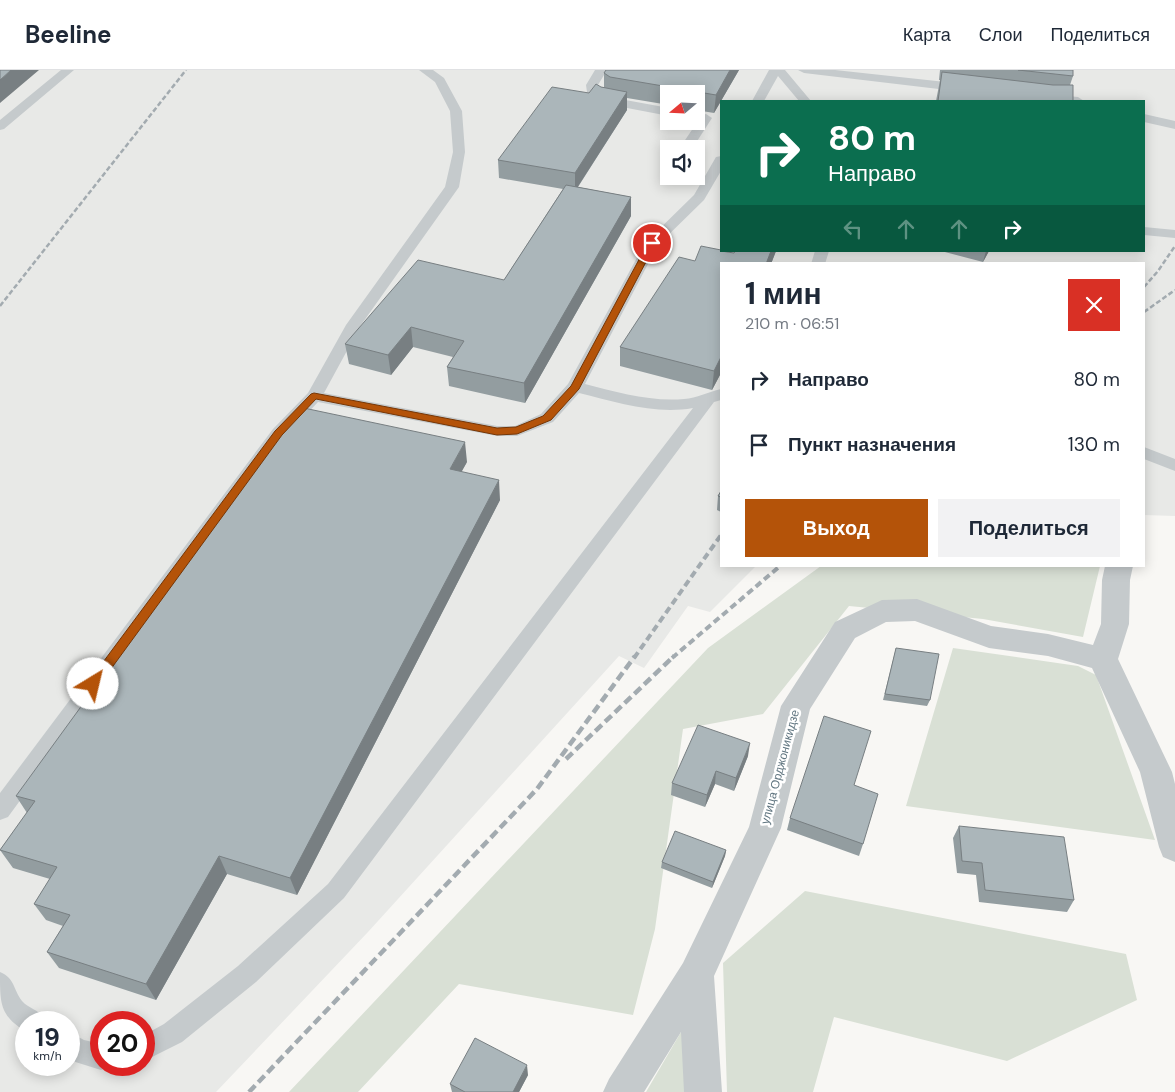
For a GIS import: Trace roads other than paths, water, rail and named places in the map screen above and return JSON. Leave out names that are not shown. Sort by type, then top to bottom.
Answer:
[{"type":"street","points":[[1119,567],[1116,580],[1115,624],[1103,659],[1156,772],[1175,847]]},
{"type":"street","name":"улица Орджоникидзе","points":[[622,1092],[696,975],[765,828],[796,706],[845,630],[882,611],[917,610],[988,637],[1048,645],[1103,659]]},
{"type":"street","points":[[696,975],[703,1092]]},
{"type":"lane","points":[[0,126],[68,70]]},
{"type":"lane","points":[[0,810],[279,433],[314,396],[354,325],[452,187],[459,152],[456,111],[440,75],[425,70]]},
{"type":"lane","points":[[602,70],[592,85],[593,92],[598,96],[605,100],[660,110]]},
{"type":"lane","points":[[759,100],[775,70]]},
{"type":"lane","points":[[779,70],[804,100]]},
{"type":"lane","points":[[804,70],[977,90]]},
{"type":"lane","points":[[1035,96],[1069,100]]},
{"type":"lane","points":[[705,118],[720,120]]},
{"type":"lane","points":[[1145,118],[1175,125]]},
{"type":"lane","points":[[314,396],[497,432],[517,431],[547,418],[575,387],[652,243],[699,197],[720,162]]},
{"type":"lane","points":[[1145,231],[1175,234]]},
{"type":"lane","points":[[575,387],[652,404],[676,406],[714,398]]},
{"type":"lane","points":[[155,1042],[172,1033],[247,974],[336,891],[714,398]]},
{"type":"lane","points":[[1145,454],[1175,464]]},
{"type":"lane","points":[[0,984],[16,1011]]},
{"type":"railway","points":[[0,306],[186,70]]},
{"type":"railway","points":[[1145,286],[1175,246]]},
{"type":"railway","points":[[1145,311],[1175,290]]},
{"type":"railway","points":[[634,658],[720,536]]},
{"type":"railway","points":[[672,658],[779,567]]},
{"type":"railway","points":[[249,1092],[537,789],[635,656]]},
{"type":"railway","points":[[566,759],[674,656]]}]
